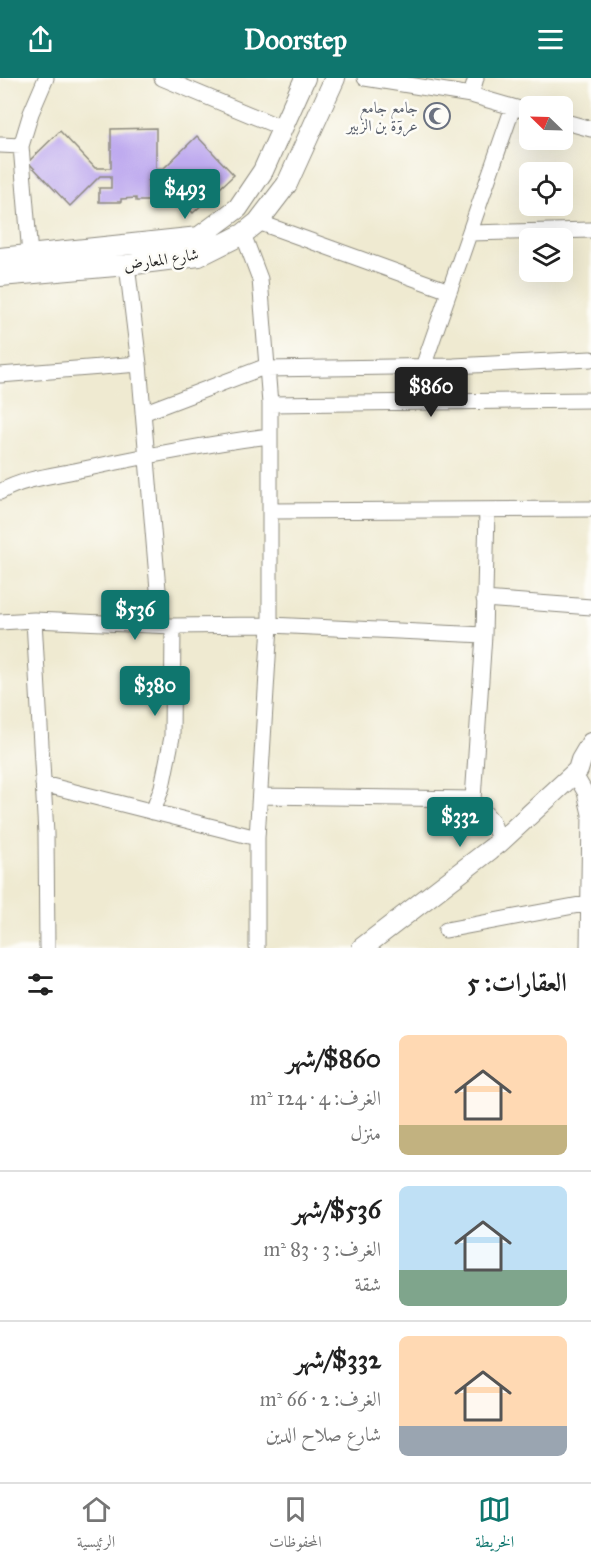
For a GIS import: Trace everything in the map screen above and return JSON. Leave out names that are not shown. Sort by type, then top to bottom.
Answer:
[{"type":"street","points":[[30,255],[21,146],[31,113],[46,78]]},
{"type":"street","points":[[162,78],[282,128]]},
{"type":"street","points":[[365,78],[471,95],[519,109]]},
{"type":"street","points":[[471,95],[476,78]]},
{"type":"street","points":[[304,81],[331,87]]},
{"type":"street","name":"شارع المعارض","points":[[0,258],[199,237],[238,208],[263,171],[304,81]]},
{"type":"street","name":"شارع المعارض","points":[[0,276],[127,266],[198,256],[251,228],[287,184],[331,87]]},
{"type":"street","points":[[423,367],[513,107]]},
{"type":"street","points":[[573,124],[591,129]]},
{"type":"street","points":[[0,145],[21,146]]},
{"type":"street","points":[[257,948],[257,838],[270,625],[271,511],[267,369],[260,279],[251,228],[448,291]]},
{"type":"street","points":[[471,233],[591,230]]},
{"type":"street","points":[[127,266],[167,625],[172,737],[162,787],[153,812]]},
{"type":"street","points":[[143,418],[267,369],[423,367],[591,359]]},
{"type":"street","points":[[0,375],[139,364]]},
{"type":"street","points":[[269,399],[591,400]]},
{"type":"street","points":[[0,492],[9,487],[146,450],[269,436]]},
{"type":"street","points":[[271,511],[591,509]]},
{"type":"street","points":[[486,510],[484,635],[473,799],[492,821],[500,842]]},
{"type":"street","points":[[484,599],[591,607]]},
{"type":"street","points":[[34,620],[46,834],[47,948]]},
{"type":"street","points":[[0,622],[34,620],[167,625],[270,625],[484,635]]},
{"type":"street","points":[[588,948],[590,903],[588,803],[580,760],[591,743]]},
{"type":"street","points":[[362,948],[500,842],[581,770]]},
{"type":"street","points":[[43,784],[257,838]]},
{"type":"street","points":[[260,796],[473,799]]},
{"type":"street","points":[[446,930],[590,903]]},
{"type":"building","points":[[156,128],[156,168],[164,168],[197,136],[234,175],[193,213],[163,181],[148,181],[148,188],[156,188],[156,201],[136,201],[136,198],[121,199],[121,202],[99,202],[99,188],[111,188],[111,176],[100,176],[70,206],[28,162],[60,131],[95,168],[111,168],[111,129]]},
{"type":"place","name":"جامع جامع عروة بن الزبير","points":[[437,116]]}]
